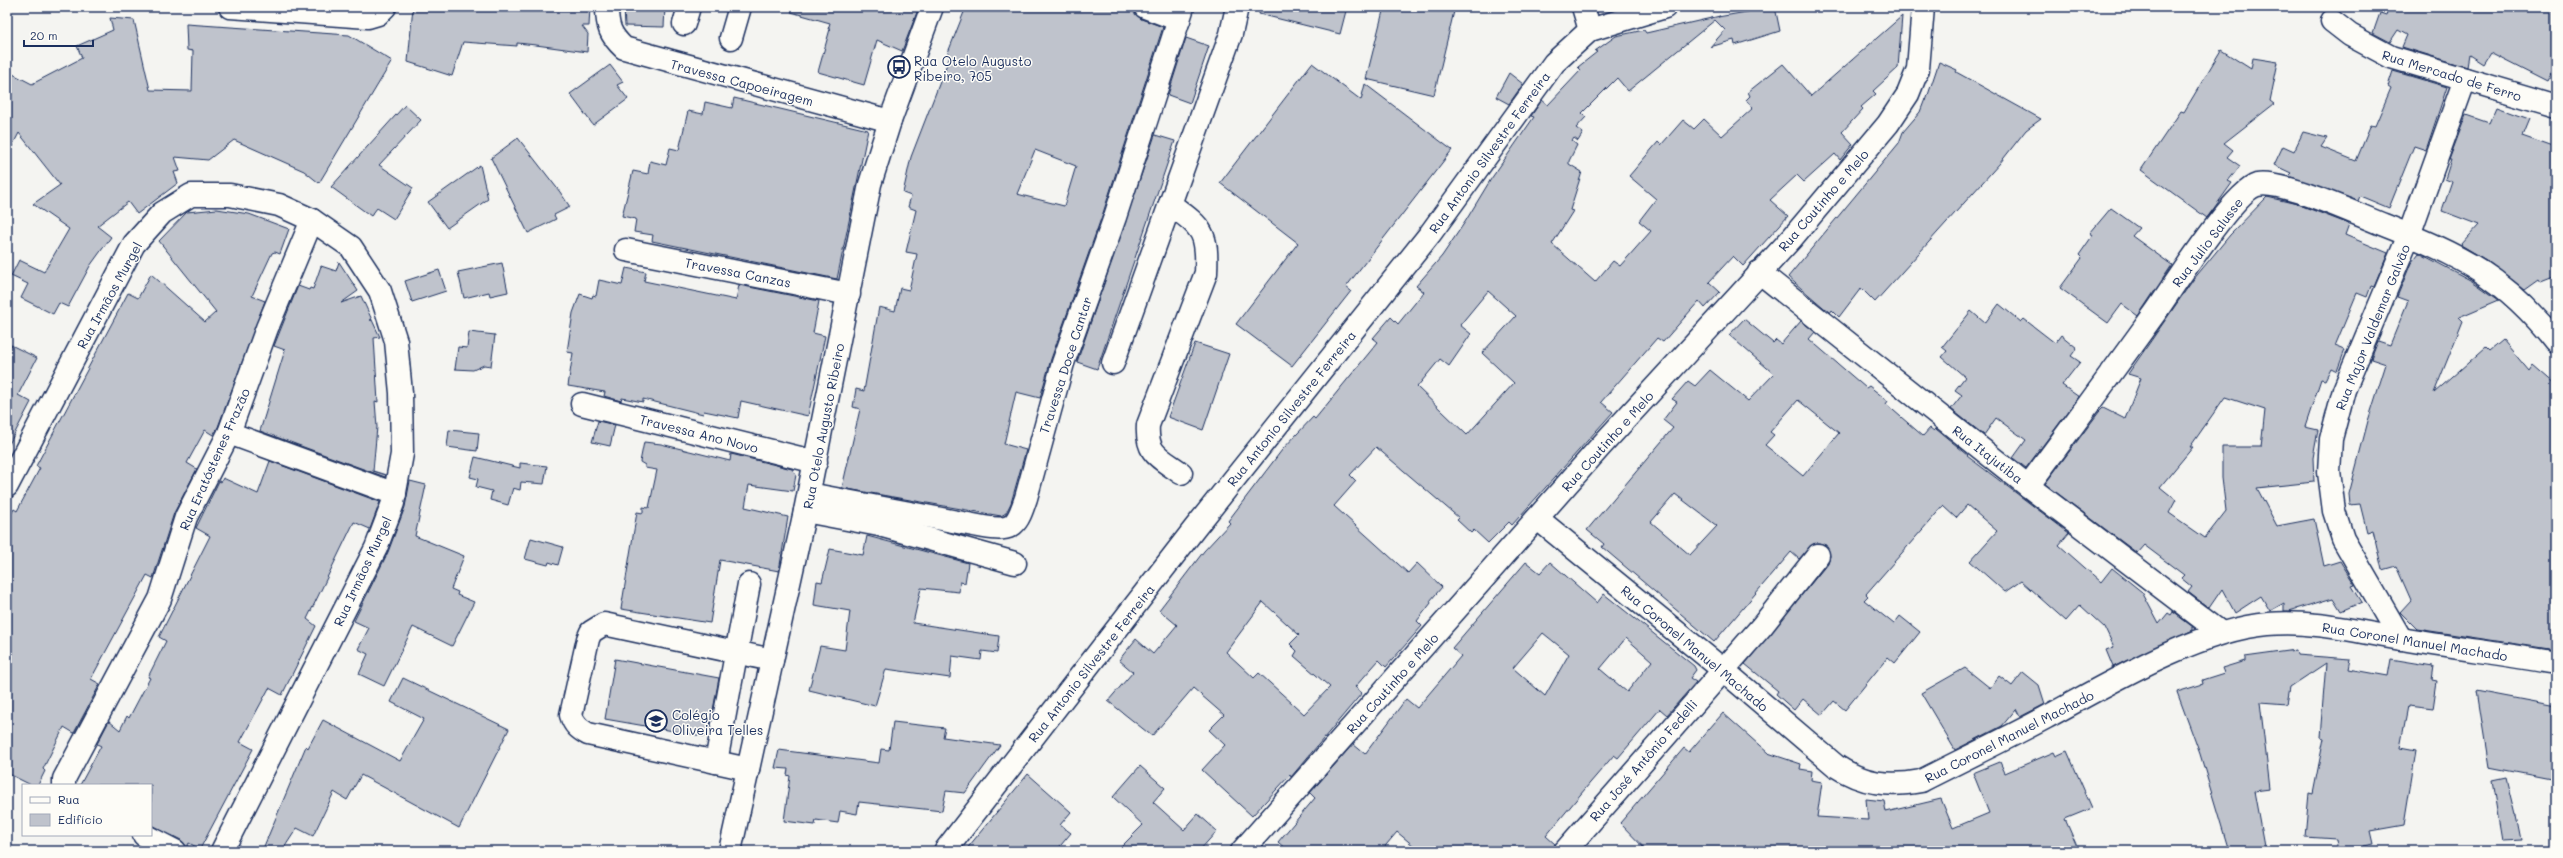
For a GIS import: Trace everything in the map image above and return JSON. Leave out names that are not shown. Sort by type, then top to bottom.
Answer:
[{"type":"street","points":[[230,7],[377,12]]},
{"type":"street","points":[[731,38],[740,7]]},
{"type":"street","name":"Rua Otelo Augusto Ribeiro","points":[[730,851],[816,462],[870,184],[890,121],[932,7]]},
{"type":"street","points":[[1145,7],[1181,14]]},
{"type":"street","points":[[1113,363],[1231,34],[1237,7]]},
{"type":"street","points":[[1583,7],[1590,30]]},
{"type":"street","name":"Rua Antonio Silvestre Ferreira","points":[[945,851],[1195,528],[1430,234],[1554,63],[1590,30],[1665,7]]},
{"type":"street","name":"Rua Coutinho e Melo","points":[[1242,851],[1538,519],[1600,447],[1759,272],[1792,238],[1888,124],[1908,94],[1918,69],[1923,7]]},
{"type":"street","name":"Travessa Doce Cantar","points":[[807,503],[1001,530],[1013,526],[1020,515],[1026,498],[1063,364],[1115,217],[1181,14]]},
{"type":"street","name":"Travessa Capoeiragem","points":[[607,15],[613,38],[624,48],[639,54],[890,121]]},
{"type":"street","name":"Rua Mercado de Ferro","points":[[2332,21],[2355,39],[2391,57],[2556,106]]},
{"type":"street","name":"Rua Major Valdemar Galvão","points":[[2401,639],[2362,575],[2343,539],[2334,511],[2329,472],[2331,438],[2344,390],[2408,235],[2465,79]]},
{"type":"street","name":"Rua Julio Salusse","points":[[2028,486],[2197,252],[2246,192],[2256,186],[2268,184],[2294,190],[2441,247],[2478,268],[2528,307],[2556,342]]},
{"type":"street","name":"Rua Irmãos Murgel","points":[[7,486],[134,244],[162,213],[191,195],[230,195],[278,205],[312,220],[351,246],[380,291],[396,341],[401,393],[402,454],[395,494],[376,548],[222,851]]},
{"type":"street","points":[[1170,204],[1199,226],[1207,248],[1206,273],[1148,425],[1147,442],[1158,456],[1180,473]]},
{"type":"street","name":"Rua Eratóstenes Frazão","points":[[64,782],[160,599],[186,518],[229,434],[267,328],[312,220]]},
{"type":"street","name":"Travessa Canzas","points":[[626,250],[849,294]]},
{"type":"street","name":"Rua Itajutiba","points":[[1759,272],[2028,486],[2220,632]]},
{"type":"street","name":"Travessa Ano Novo","points":[[582,404],[816,462]]},
{"type":"street","points":[[229,434],[395,494]]},
{"type":"street","points":[[807,503],[1015,563]]},
{"type":"street","name":"Rua Coronel Manuel Machado","points":[[1538,519],[1722,669],[1847,774],[1870,782],[1896,786],[1921,781],[2124,676],[2220,632],[2267,624],[2294,624],[2359,630],[2401,639],[2556,663]]},
{"type":"street","name":"Rua José Antônio Fedelli","points":[[1565,851],[1722,669],[1762,626],[1818,555]]},
{"type":"street","points":[[716,762],[737,652],[748,584]]},
{"type":"street","points":[[748,769],[588,734],[574,722],[572,715],[588,639],[591,632],[598,626],[604,624],[772,660]]},
{"type":"street","points":[[146,836],[175,851]]},
{"type":"building","points":[[413,7],[590,7],[589,26],[582,26],[588,34],[587,52],[517,43],[517,46],[463,42],[452,76],[408,62]]},
{"type":"building","points":[[624,7],[665,7],[664,27],[625,26]]},
{"type":"building","points":[[792,7],[919,7],[902,51],[877,40],[864,85],[818,72],[830,29],[828,29],[830,23],[791,12]]},
{"type":"building","points":[[966,7],[1122,7],[1134,11],[1141,19],[1163,27],[1103,213],[1051,359],[1040,398],[1016,392],[1004,444],[1026,450],[1011,503],[1006,513],[1001,516],[842,488],[860,409],[853,407],[856,389],[864,391],[879,307],[895,311],[900,288],[909,290],[917,254],[906,252],[916,210],[908,207],[911,196],[903,193],[911,157],[950,56],[947,55]],"holes":[[[1035,150],[1076,166],[1064,206],[1017,194]]]},
{"type":"building","points":[[1260,7],[1347,7],[1340,34],[1259,14]]},
{"type":"building","points":[[1384,7],[1455,7],[1434,95],[1366,79]]},
{"type":"building","points":[[1775,7],[1780,31],[1735,45],[1734,40],[1710,47],[1725,30],[1715,20],[1628,91],[1617,78],[1582,113],[1586,117],[1576,128],[1583,133],[1578,141],[1574,138],[1572,141],[1577,145],[1569,164],[1582,172],[1570,210],[1573,211],[1552,244],[1595,282],[1613,261],[1620,266],[1651,231],[1639,221],[1656,199],[1629,176],[1658,142],[1661,145],[1683,120],[1694,129],[1704,119],[1722,136],[1753,108],[1746,100],[1750,96],[1748,92],[1783,64],[1811,96],[1902,16],[1898,68],[1873,91],[1876,94],[1861,107],[1863,109],[1842,132],[1853,144],[1840,160],[1835,154],[1804,182],[1797,175],[1770,200],[1788,216],[1743,266],[1733,256],[1709,282],[1720,292],[1705,308],[1699,301],[1663,342],[1657,338],[1601,402],[1613,412],[1512,525],[1509,522],[1488,543],[1474,530],[1471,533],[1457,520],[1459,518],[1376,447],[1350,475],[1356,481],[1334,506],[1408,573],[1417,563],[1442,587],[1430,601],[1431,603],[1417,621],[1422,626],[1386,667],[1379,660],[1355,687],[1362,693],[1291,777],[1290,775],[1252,816],[1202,770],[1225,745],[1209,730],[1224,715],[1193,688],[1152,736],[1108,701],[1133,672],[1119,660],[1136,639],[1153,654],[1177,625],[1159,610],[1204,551],[1230,523],[1228,521],[1282,450],[1313,417],[1315,419],[1378,342],[1373,338],[1391,317],[1398,324],[1424,292],[1416,286],[1442,256],[1491,179],[1534,117],[1531,116],[1542,100],[1548,105],[1581,70],[1578,67],[1597,52],[1595,51],[1616,36],[1644,30],[1646,33],[1720,16],[1718,17]],"holes":[[[1488,291],[1516,316],[1482,353],[1514,383],[1467,435],[1417,387],[1440,359],[1449,366],[1471,334],[1460,325]],[[1263,602],[1299,635],[1290,644],[1297,651],[1294,656],[1330,687],[1304,714],[1259,673],[1254,678],[1226,652]]]},
{"type":"building","points":[[2389,7],[2556,7],[2556,65],[2547,82],[2490,53],[2483,64],[2469,55],[2467,67],[2402,47],[2407,35],[2398,30],[2390,42],[2373,33],[2380,13],[2386,15]]},
{"type":"building","points":[[110,18],[134,20],[150,90],[192,91],[193,51],[187,50],[186,24],[349,35],[392,61],[319,183],[304,171],[234,140],[208,160],[175,157],[180,171],[174,172],[178,183],[137,214],[128,202],[97,226],[111,237],[90,266],[68,307],[59,303],[53,314],[21,298],[28,284],[11,276],[19,260],[44,272],[69,229],[33,204],[60,185],[19,133],[7,156],[7,71],[32,84],[82,58],[77,46],[113,30]]},
{"type":"building","points":[[1186,38],[1209,46],[1190,103],[1168,95]]},
{"type":"building","points":[[2221,50],[2251,69],[2253,58],[2278,62],[2270,101],[2274,104],[2224,143],[2233,150],[2227,157],[2240,166],[2228,181],[2232,183],[2207,218],[2141,170],[2181,111],[2184,112]]},
{"type":"building","points":[[1939,62],[1957,70],[1956,72],[2041,119],[2026,130],[2000,163],[1875,302],[1861,288],[1839,317],[1832,310],[1830,313],[1788,277],[1899,143],[1903,132],[1920,112],[1925,99],[1926,101]]},
{"type":"building","points":[[1312,63],[1361,100],[1365,84],[1452,150],[1346,287],[1351,291],[1292,366],[1236,324],[1298,243],[1220,183]]},
{"type":"building","points":[[610,65],[623,82],[617,85],[628,99],[593,125],[570,94]]},
{"type":"building","points":[[2393,71],[2447,87],[2426,150],[2414,146],[2389,208],[2360,196],[2358,201],[2288,176],[2291,173],[2274,165],[2283,146],[2294,151],[2303,132],[2327,138],[2321,147],[2356,161],[2371,125],[2375,126],[2391,88],[2388,86]]},
{"type":"building","points":[[1509,73],[1523,84],[1509,104],[1496,97]]},
{"type":"building","points":[[734,98],[868,130],[837,279],[652,241],[653,235],[634,232],[636,219],[622,216],[633,171],[648,174],[650,161],[666,165],[670,148],[679,150],[688,111],[703,114],[705,102],[732,108]]},
{"type":"building","points":[[405,105],[421,120],[379,165],[413,188],[394,219],[377,208],[371,216],[331,187]]},
{"type":"building","points":[[2496,107],[2529,119],[2522,136],[2556,148],[2556,277],[2541,283],[2539,280],[2525,290],[2486,260],[2461,245],[2479,225],[2442,211],[2452,182],[2445,179],[2451,160],[2449,160],[2466,115],[2489,123]]},
{"type":"building","points":[[1155,135],[1175,141],[1097,369],[1077,362]]},
{"type":"building","points":[[518,138],[570,207],[554,215],[556,219],[528,233],[491,158]]},
{"type":"building","points":[[480,165],[488,199],[447,228],[428,202]]},
{"type":"building","points":[[2267,197],[2297,204],[2349,224],[2345,235],[2388,253],[2374,287],[2371,286],[2367,297],[2357,293],[2335,346],[2345,350],[2337,371],[2331,368],[2325,380],[2321,379],[2305,427],[2318,430],[2313,458],[2314,482],[2257,488],[2277,526],[2314,519],[2324,566],[2340,561],[2355,585],[2352,586],[2362,602],[2341,611],[2333,598],[2289,611],[2284,611],[2284,603],[2270,611],[2261,596],[2235,613],[2222,589],[2209,608],[2188,592],[2192,587],[2181,578],[2184,575],[2144,545],[2137,553],[2045,484],[2103,408],[2125,419],[2141,378],[2128,374],[2193,280],[2230,235]],"holes":[[[2225,397],[2265,410],[2261,447],[2222,447],[2222,478],[2226,511],[2205,538],[2169,513],[2176,500],[2160,487],[2193,447],[2190,447]]]},
{"type":"building","points":[[2111,208],[2139,228],[2132,236],[2172,265],[2138,316],[2122,304],[2108,323],[2060,288],[2082,258],[2079,255],[2093,235],[2090,233]]},
{"type":"building","points":[[217,209],[249,214],[289,229],[280,254],[275,252],[272,253],[252,296],[265,301],[218,427],[213,435],[205,430],[187,463],[197,469],[174,513],[153,578],[147,575],[91,679],[100,684],[74,733],[64,727],[43,769],[45,771],[38,784],[29,784],[7,773],[7,521],[14,509],[17,511],[40,468],[36,466],[128,293],[138,298],[151,274],[205,322],[216,312],[159,241],[187,212]]},
{"type":"building","points":[[2419,253],[2472,281],[2499,300],[2459,317],[2463,321],[2434,393],[2486,347],[2490,351],[2503,340],[2529,371],[2533,365],[2556,385],[2556,650],[2417,629],[2400,612],[2411,600],[2396,566],[2382,570],[2373,530],[2367,532],[2360,504],[2350,505],[2349,494],[2368,421],[2386,364],[2371,359],[2378,341],[2390,345],[2408,301],[2397,297],[2411,263]]},
{"type":"building","points":[[339,262],[358,291],[341,303],[361,296],[380,337],[374,338],[378,402],[375,401],[377,427],[373,471],[386,475],[385,477],[260,431],[285,350],[274,346],[298,286],[309,290],[310,288],[313,289],[321,266],[336,271]]},
{"type":"building","points":[[502,263],[508,292],[490,296],[489,292],[464,298],[458,272]]},
{"type":"building","points":[[626,268],[646,272],[644,281],[736,300],[739,285],[819,301],[813,333],[825,336],[808,416],[741,401],[738,418],[704,411],[703,414],[643,399],[643,402],[622,398],[621,401],[604,396],[605,392],[568,386],[573,353],[567,352],[573,313],[580,294],[592,298],[593,295],[596,296],[599,280],[622,285]]},
{"type":"building","points":[[439,270],[446,291],[412,302],[405,281]]},
{"type":"building","points":[[1999,304],[2021,322],[2024,319],[2055,343],[2061,335],[2077,348],[2071,356],[2080,362],[2062,385],[2079,397],[2026,468],[2013,458],[2026,440],[1996,418],[1984,435],[1951,409],[1962,395],[1955,390],[1965,377],[1942,357],[1947,351],[1942,347],[1971,311],[1985,323]]},
{"type":"building","points":[[1744,319],[1773,343],[1776,340],[1781,344],[1801,321],[1815,332],[1809,339],[1866,388],[1869,386],[1888,401],[1886,404],[1923,436],[1930,428],[1934,431],[1936,429],[1968,455],[1967,456],[2069,533],[2059,545],[2101,582],[2112,568],[2142,592],[2159,624],[2168,613],[2171,615],[2173,612],[2193,627],[2193,630],[2113,667],[2106,650],[2114,647],[2105,628],[2080,605],[2066,621],[2021,581],[2005,592],[1970,561],[1997,531],[1967,505],[1956,518],[1943,506],[1866,594],[1868,596],[1864,600],[1894,624],[1900,616],[1920,632],[1895,663],[1888,657],[1845,710],[1834,701],[1822,715],[1803,699],[1794,710],[1776,694],[1778,691],[1745,664],[1828,563],[1830,556],[1826,545],[1819,543],[1813,544],[1799,559],[1791,552],[1714,642],[1602,547],[1604,544],[1587,530],[1673,428],[1663,420],[1677,402],[1672,399],[1688,381],[1695,386],[1710,370],[1748,401],[1774,374],[1729,335]],"holes":[[[1798,400],[1839,433],[1803,476],[1765,445],[1774,435],[1770,432]],[[1675,494],[1717,526],[1690,555],[1651,522]]]},
{"type":"building","points":[[469,332],[495,335],[491,366],[484,365],[473,370],[455,369],[458,347],[467,348]]},
{"type":"building","points":[[7,343],[37,358],[18,395],[31,402],[7,448]]},
{"type":"building","points":[[1195,343],[1229,354],[1203,430],[1168,417]]},
{"type":"building","points":[[598,421],[615,425],[610,446],[592,442]]},
{"type":"building","points":[[449,430],[479,433],[477,451],[447,447]]},
{"type":"building","points":[[644,442],[661,444],[730,461],[731,454],[792,469],[796,475],[793,491],[749,485],[745,507],[788,517],[779,571],[720,560],[710,623],[621,609],[637,512],[643,513],[643,507],[649,508],[657,470],[645,468],[645,465],[640,462]]},
{"type":"building","points":[[475,457],[520,468],[520,463],[547,466],[544,484],[521,482],[520,490],[513,488],[508,505],[490,500],[492,491],[476,487],[478,479],[470,477]]},
{"type":"building","points":[[270,461],[380,502],[370,529],[354,522],[307,619],[316,626],[282,695],[269,688],[240,742],[253,749],[200,849],[189,843],[187,847],[181,840],[152,826],[152,784],[81,784],[101,746],[97,744],[109,721],[120,730],[127,716],[129,718],[150,678],[148,677],[166,641],[159,637],[210,536],[196,528],[219,481],[221,482],[223,478],[258,494]]},
{"type":"building","points":[[410,481],[426,485],[415,536],[464,556],[451,589],[458,592],[457,595],[474,602],[452,646],[413,627],[384,686],[359,674],[368,654],[358,649],[369,628],[354,621],[388,552],[405,507]]},
{"type":"building","points":[[867,536],[968,563],[965,583],[960,582],[959,592],[921,588],[913,623],[999,636],[997,653],[982,651],[981,660],[952,656],[950,678],[886,669],[875,706],[809,690],[820,646],[845,650],[850,611],[814,605],[817,581],[822,582],[830,549],[863,555]]},
{"type":"building","points":[[531,538],[563,547],[558,565],[549,562],[548,565],[525,559]]},
{"type":"building","points":[[1526,562],[1540,573],[1550,562],[1597,603],[1604,594],[1694,666],[1696,670],[1690,678],[1696,682],[1667,715],[1660,709],[1618,758],[1614,755],[1590,783],[1546,836],[1555,844],[1553,851],[1420,851],[1397,832],[1381,851],[1288,851],[1278,842],[1315,798],[1310,793],[1353,744],[1365,754],[1406,699],[1417,708],[1461,656],[1452,648]],"holes":[[[1543,633],[1569,654],[1545,696],[1513,668]],[[1626,638],[1652,661],[1627,692],[1600,669]]]},
{"type":"building","points":[[2296,650],[2297,655],[2351,659],[2349,669],[2388,676],[2391,659],[2434,666],[2432,680],[2437,681],[2433,709],[2408,706],[2400,748],[2416,751],[2404,825],[2370,831],[2373,844],[2363,846],[2364,851],[2338,851],[2336,839],[2305,837],[2309,793],[2313,794],[2324,738],[2320,737],[2326,663],[2290,687],[2287,704],[2260,702],[2270,789],[2254,791],[2265,851],[2229,851],[2200,754],[2177,692],[2203,684],[2202,680],[2224,673],[2222,668],[2245,661],[2245,657]]},
{"type":"building","points":[[615,659],[719,678],[708,737],[605,719]]},
{"type":"building","points":[[1965,668],[1990,688],[1999,676],[2012,686],[2023,672],[2039,685],[2045,704],[2020,717],[2016,709],[2002,726],[1955,750],[1921,693]]},
{"type":"building","points":[[403,678],[509,729],[459,828],[361,775],[347,800],[334,792],[313,836],[297,828],[282,851],[262,851],[306,746],[308,748],[323,720],[400,761],[424,719],[391,702]]},
{"type":"building","points":[[2477,691],[2556,706],[2556,780],[2489,767]]},
{"type":"building","points":[[1723,713],[1768,753],[1801,764],[1800,769],[1812,771],[1811,780],[1822,782],[1817,817],[1868,820],[1866,799],[1884,801],[1886,812],[1941,799],[1953,828],[1989,813],[1973,773],[2000,762],[2005,773],[2054,752],[2056,756],[2067,751],[2092,808],[2065,819],[2079,851],[1647,851],[1620,823],[1684,748],[1689,752]]},
{"type":"building","points":[[893,722],[945,728],[943,737],[1000,745],[965,793],[946,791],[942,811],[859,802],[857,814],[840,811],[838,823],[816,820],[815,825],[784,821],[790,776],[787,775],[788,769],[775,768],[779,750],[879,763],[881,749],[889,750]]},
{"type":"building","points":[[1140,766],[1165,788],[1153,802],[1184,830],[1198,814],[1217,831],[1199,851],[1117,851],[1143,825],[1113,797]]},
{"type":"building","points":[[1028,774],[1071,812],[1060,825],[1071,833],[1056,851],[965,851]]},
{"type":"building","points":[[2506,778],[2515,815],[2517,815],[2522,840],[2502,841],[2492,781]]},
{"type":"place","name":"Rua Otelo Augusto Ribeiro, 705","points":[[899,67]]},
{"type":"place","name":"Colégio Oliveira Telles","points":[[656,721]]}]
